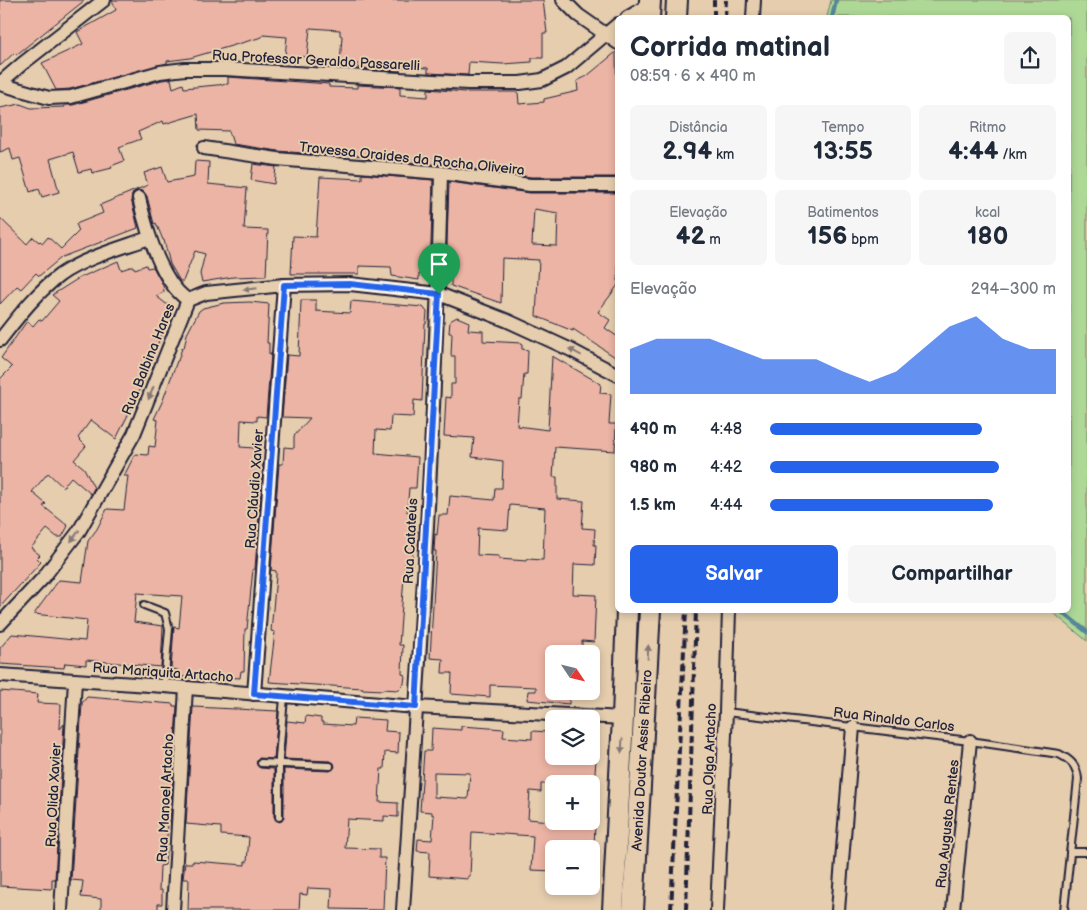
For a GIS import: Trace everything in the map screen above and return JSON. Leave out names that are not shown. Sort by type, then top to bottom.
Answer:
[{"type":"main road","points":[[676,15],[677,0]]},
{"type":"main road","name":"Avenida Doutor Assis Ribeiro","points":[[613,910],[627,613]]},
{"type":"main road","name":"Avenida Doutor Assis Ribeiro","points":[[633,910],[650,613]]},
{"type":"street","points":[[0,84],[22,64],[104,0]]},
{"type":"street","points":[[563,0],[578,15],[615,41]]},
{"type":"street","points":[[753,15],[754,0]]},
{"type":"street","points":[[633,15],[649,7]]},
{"type":"street","name":"Rua Professor Geraldo Passarelli","points":[[0,84],[49,98],[71,98],[160,72],[185,69],[225,69],[520,83],[542,80],[566,68],[615,26]]},
{"type":"street","name":"Travessa Oraides da Rocha Oliveira","points":[[204,148],[277,159],[441,173],[530,185],[615,185]]},
{"type":"street","name":"Rua Catateús","points":[[403,910],[439,294],[441,173]]},
{"type":"street","points":[[139,198],[149,238],[175,288],[181,296],[188,300]]},
{"type":"street","points":[[0,340],[41,291],[61,274],[86,262],[149,238]]},
{"type":"street","name":"Rua Balbina Hares","points":[[0,624],[43,578],[79,531],[134,434],[188,300],[206,294],[284,285],[350,284],[439,294],[508,321],[569,349],[615,373]]},
{"type":"street","name":"Rua Cláudio Xavier","points":[[254,694],[284,285]]},
{"type":"street","name":"Rua Olga Artacho","points":[[717,910],[729,613]]},
{"type":"street","name":"Rua Mariquita Artacho","points":[[0,675],[164,686],[416,707],[623,718]]},
{"type":"street","name":"Rua Olida Xavier","points":[[61,910],[74,681]]},
{"type":"street","name":"Rua Manoel Artacho","points":[[173,910],[186,688]]},
{"type":"street","points":[[838,910],[853,727]]},
{"type":"street","name":"Rua Augusto Rentes","points":[[953,910],[970,741]]},
{"type":"lane","points":[[144,605],[165,614],[168,620],[169,629],[164,686]]},
{"type":"lane","points":[[278,816],[284,696]]},
{"type":"lane","name":"Rua Rinaldo Carlos","points":[[726,712],[970,741],[1060,754],[1071,761],[1078,771],[1070,852]]},
{"type":"lane","points":[[261,763],[330,766]]},
{"type":"lane","points":[[1064,910],[1070,852],[1087,852]]},
{"type":"green space","points":[[831,0],[1087,0],[1087,641],[1054,613],[1071,613],[1071,15],[827,15]]},
{"type":"building","points":[[0,0],[85,0],[16,55],[14,53],[0,66]]},
{"type":"building","points":[[112,0],[543,0],[547,33],[543,33],[543,58],[532,58],[532,62],[503,64],[469,62],[468,75],[428,73],[428,68],[401,67],[400,71],[358,68],[358,64],[340,64],[342,36],[340,35],[340,30],[310,28],[307,57],[285,56],[287,37],[263,35],[262,37],[190,58],[167,61],[167,63],[70,89],[56,90],[42,63],[83,44],[77,32],[116,10]]},
{"type":"building","points":[[615,53],[615,177],[531,177],[442,165],[363,158],[363,156],[354,155],[354,152],[328,150],[328,155],[278,151],[233,144],[229,131],[199,130],[198,114],[164,124],[163,121],[138,132],[141,139],[119,147],[124,161],[111,166],[112,168],[92,173],[91,169],[79,172],[73,152],[50,159],[59,192],[42,197],[39,189],[30,192],[20,158],[13,160],[10,148],[0,152],[0,108],[20,104],[31,108],[65,107],[64,105],[73,105],[162,80],[171,79],[173,88],[183,84],[184,88],[228,84],[228,77],[329,84],[329,87],[357,88],[357,85],[400,87],[400,95],[428,97],[428,89],[465,92],[518,92],[519,104],[544,102],[544,99],[578,91],[577,81],[587,76]]},
{"type":"building","points":[[195,161],[209,162],[208,184],[247,188],[244,229],[268,230],[266,276],[233,277],[202,282],[200,274],[205,254],[195,251],[183,281],[180,281],[170,264],[164,240],[156,223],[154,224],[147,196],[144,192],[138,190],[133,193],[131,199],[138,228],[62,257],[39,276],[36,273],[21,289],[17,286],[0,304],[0,218],[27,244],[33,237],[43,243],[48,237],[61,249],[79,231],[76,224],[103,213],[100,205],[148,185],[144,173],[162,167],[167,182],[194,177]]},
{"type":"building","points":[[253,164],[276,167],[274,184],[251,180]]},
{"type":"building","points":[[362,174],[433,180],[430,274],[419,274],[419,280],[392,276],[391,267],[359,266],[359,274],[291,274],[293,236],[316,237],[320,177],[362,179]]},
{"type":"building","points":[[449,182],[530,193],[615,193],[615,289],[598,312],[610,320],[605,328],[615,335],[615,357],[573,329],[573,331],[536,316],[539,260],[502,258],[501,303],[451,286],[451,274],[446,274]],"holes":[[[534,209],[558,213],[557,246],[532,245]]]},
{"type":"building","points":[[118,261],[121,270],[130,267],[135,269],[146,265],[147,268],[153,267],[163,285],[164,292],[156,296],[169,306],[171,310],[138,395],[116,439],[91,420],[78,438],[86,446],[74,460],[84,468],[94,488],[91,494],[71,477],[63,487],[48,473],[32,492],[46,504],[43,506],[68,526],[62,537],[57,537],[47,529],[31,548],[40,555],[37,558],[41,562],[0,607],[0,379],[12,367],[1,358],[27,321],[33,326],[39,319],[42,321],[59,301],[52,295],[79,278]]},
{"type":"building","points":[[301,300],[316,300],[316,311],[350,313],[351,301],[423,307],[427,312],[422,401],[414,400],[413,417],[391,416],[390,431],[376,430],[375,453],[418,457],[416,488],[409,488],[407,512],[415,512],[414,531],[419,532],[418,550],[413,549],[412,564],[405,563],[399,645],[403,645],[402,674],[405,675],[404,684],[398,690],[269,682],[275,632],[271,631],[276,571],[271,570],[279,464],[283,464],[284,447],[294,448],[294,436],[310,418],[282,417],[287,355],[299,356]]},
{"type":"building","points":[[250,302],[269,304],[267,343],[269,343],[269,354],[271,354],[266,417],[257,416],[257,421],[241,420],[240,447],[254,448],[254,462],[263,463],[255,569],[253,569],[247,629],[245,629],[244,671],[241,671],[240,678],[209,676],[209,680],[177,676],[178,670],[171,669],[174,627],[179,628],[182,596],[137,593],[134,622],[163,626],[161,667],[86,660],[86,665],[65,663],[64,668],[0,664],[0,648],[12,634],[85,641],[87,620],[34,614],[59,580],[82,582],[88,541],[97,529],[107,509],[124,510],[128,476],[124,476],[135,454],[148,455],[149,446],[155,447],[158,420],[154,419],[182,348],[184,348],[187,334],[199,311],[203,308],[224,303]]},
{"type":"building","points":[[457,317],[469,322],[468,330],[483,331],[483,341],[522,343],[522,349],[528,350],[527,374],[524,374],[522,399],[519,399],[517,426],[548,430],[552,356],[601,384],[600,393],[611,394],[609,424],[615,424],[615,451],[555,447],[553,477],[557,477],[557,499],[584,501],[582,528],[595,529],[594,545],[596,545],[595,565],[574,564],[573,594],[596,595],[594,642],[582,641],[582,645],[545,645],[545,700],[569,700],[569,704],[527,700],[528,691],[536,691],[536,687],[490,685],[490,697],[451,694],[452,673],[442,673],[443,659],[430,658],[436,551],[434,551],[435,534],[437,535],[439,515],[448,515],[450,496],[494,500],[495,488],[502,488],[503,461],[472,457],[474,438],[444,436],[446,397],[451,398],[451,384],[455,384],[455,356],[451,356],[452,333],[449,333],[450,321]],"holes":[[[510,505],[545,508],[543,560],[528,559],[527,561],[499,559],[499,556],[477,555],[478,528],[508,530]]]},
{"type":"building","points":[[0,691],[38,694],[37,703],[61,704],[60,729],[64,724],[55,879],[52,879],[52,889],[0,886]]},
{"type":"building","points":[[87,697],[173,704],[173,706],[177,706],[170,823],[168,823],[165,865],[160,866],[159,890],[162,890],[162,904],[158,904],[158,910],[101,910],[101,899],[81,897],[83,881],[71,880],[82,703]]},
{"type":"building","points":[[193,707],[278,711],[274,759],[259,758],[256,763],[260,768],[274,769],[274,817],[279,822],[284,817],[284,769],[330,771],[335,767],[334,763],[330,761],[284,759],[287,721],[305,723],[306,716],[321,718],[323,724],[353,726],[354,718],[386,720],[385,731],[399,732],[398,753],[385,752],[384,769],[381,769],[379,802],[398,803],[398,817],[384,816],[384,821],[347,819],[345,848],[379,849],[379,858],[385,858],[383,910],[331,909],[332,889],[308,888],[307,895],[300,894],[299,910],[188,910],[189,879],[183,879],[185,863],[193,863],[193,861],[245,865],[245,861],[247,862],[249,837],[221,835],[221,827],[186,824]]},
{"type":"building","points":[[461,726],[504,729],[503,737],[532,739],[532,731],[545,732],[545,765],[596,765],[595,775],[545,775],[545,784],[541,784],[541,792],[530,791],[528,819],[545,821],[545,830],[595,830],[594,840],[545,840],[545,871],[531,870],[533,836],[472,832],[470,876],[468,876],[468,879],[429,876],[430,852],[417,851],[418,839],[432,840],[434,815],[432,815],[432,812],[420,811],[424,751],[431,751],[432,728],[461,730]],"holes":[[[434,772],[470,773],[468,799],[434,797]]]},
{"type":"waterway","points":[[833,15],[836,0]]},
{"type":"waterway","points":[[1064,613],[1087,632]]},
{"type":"railway","points":[[714,0],[714,15]]},
{"type":"railway","points":[[725,15],[726,0]]},
{"type":"railway","points":[[671,910],[686,613]]},
{"type":"railway","points":[[686,910],[696,613]]},
{"type":"route","points":[[350,284],[439,294],[416,707],[254,694],[284,285],[350,284]]}]
